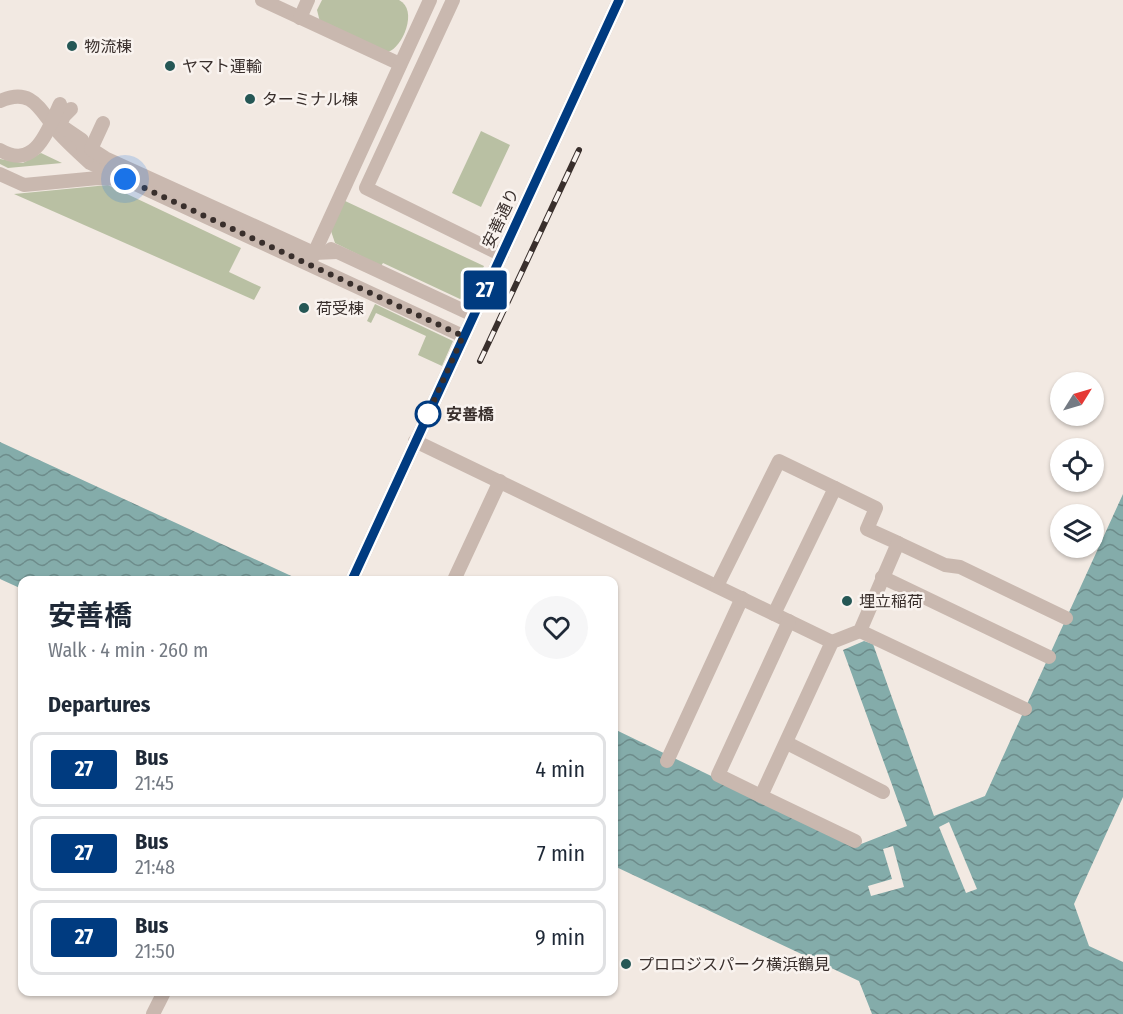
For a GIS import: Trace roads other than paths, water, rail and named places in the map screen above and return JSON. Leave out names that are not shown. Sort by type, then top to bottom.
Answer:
[{"type":"street","points":[[261,0],[400,64]]},
{"type":"street","points":[[300,18],[308,0]]},
{"type":"street","points":[[453,0],[366,188],[502,255]]},
{"type":"street","name":"安善通り","points":[[354,576],[620,0]]},
{"type":"street","points":[[313,254],[400,64],[424,2]]},
{"type":"street","points":[[0,101],[9,97],[29,98],[37,104],[58,132],[90,162],[125,179],[313,254],[338,252],[473,315]]},
{"type":"street","points":[[0,150],[10,155],[20,156],[38,148],[66,106],[60,125],[82,140],[84,152],[90,162]]},
{"type":"street","points":[[103,123],[91,149],[105,158],[313,254],[463,336]]},
{"type":"street","points":[[0,174],[24,185],[98,178],[125,179]]},
{"type":"street","points":[[416,441],[832,642]]},
{"type":"street","points":[[717,586],[780,461],[876,508],[867,529],[945,565],[960,567],[1066,618]]},
{"type":"street","points":[[456,576],[500,481]]},
{"type":"street","points":[[774,614],[835,488]]},
{"type":"street","points":[[762,796],[832,642],[860,631],[898,543]]},
{"type":"street","points":[[882,577],[1049,657]]},
{"type":"street","points":[[667,761],[742,598]]},
{"type":"street","points":[[789,621],[718,775],[855,841]]},
{"type":"street","points":[[860,631],[1025,709]]},
{"type":"street","points":[[787,743],[884,792]]},
{"type":"street","points":[[153,1014],[162,996]]},
{"type":"water","points":[[0,442],[291,576],[18,576],[18,587],[0,579]]},
{"type":"water","points":[[1123,494],[1123,797],[1074,904],[1089,946],[1123,962],[1123,1014],[872,1014],[859,981],[618,868],[618,731],[856,846],[907,826],[843,650],[864,641],[873,644],[934,816],[985,796],[1094,558],[1104,558],[1104,536]]},
{"type":"railway","points":[[480,361],[579,150]]},
{"type":"place","name":"物流棟","points":[[72,46]]},
{"type":"place","name":"ヤマト運輸","points":[[170,66]]},
{"type":"place","name":"ターミナル棟","points":[[250,99]]},
{"type":"place","name":"荷受棟","points":[[304,308]]},
{"type":"place","name":"安善橋","points":[[428,414]]},
{"type":"place","name":"埋立稲荷","points":[[847,601]]},
{"type":"place","name":"プロロジスパーク横浜鶴見","points":[[626,964]]}]
